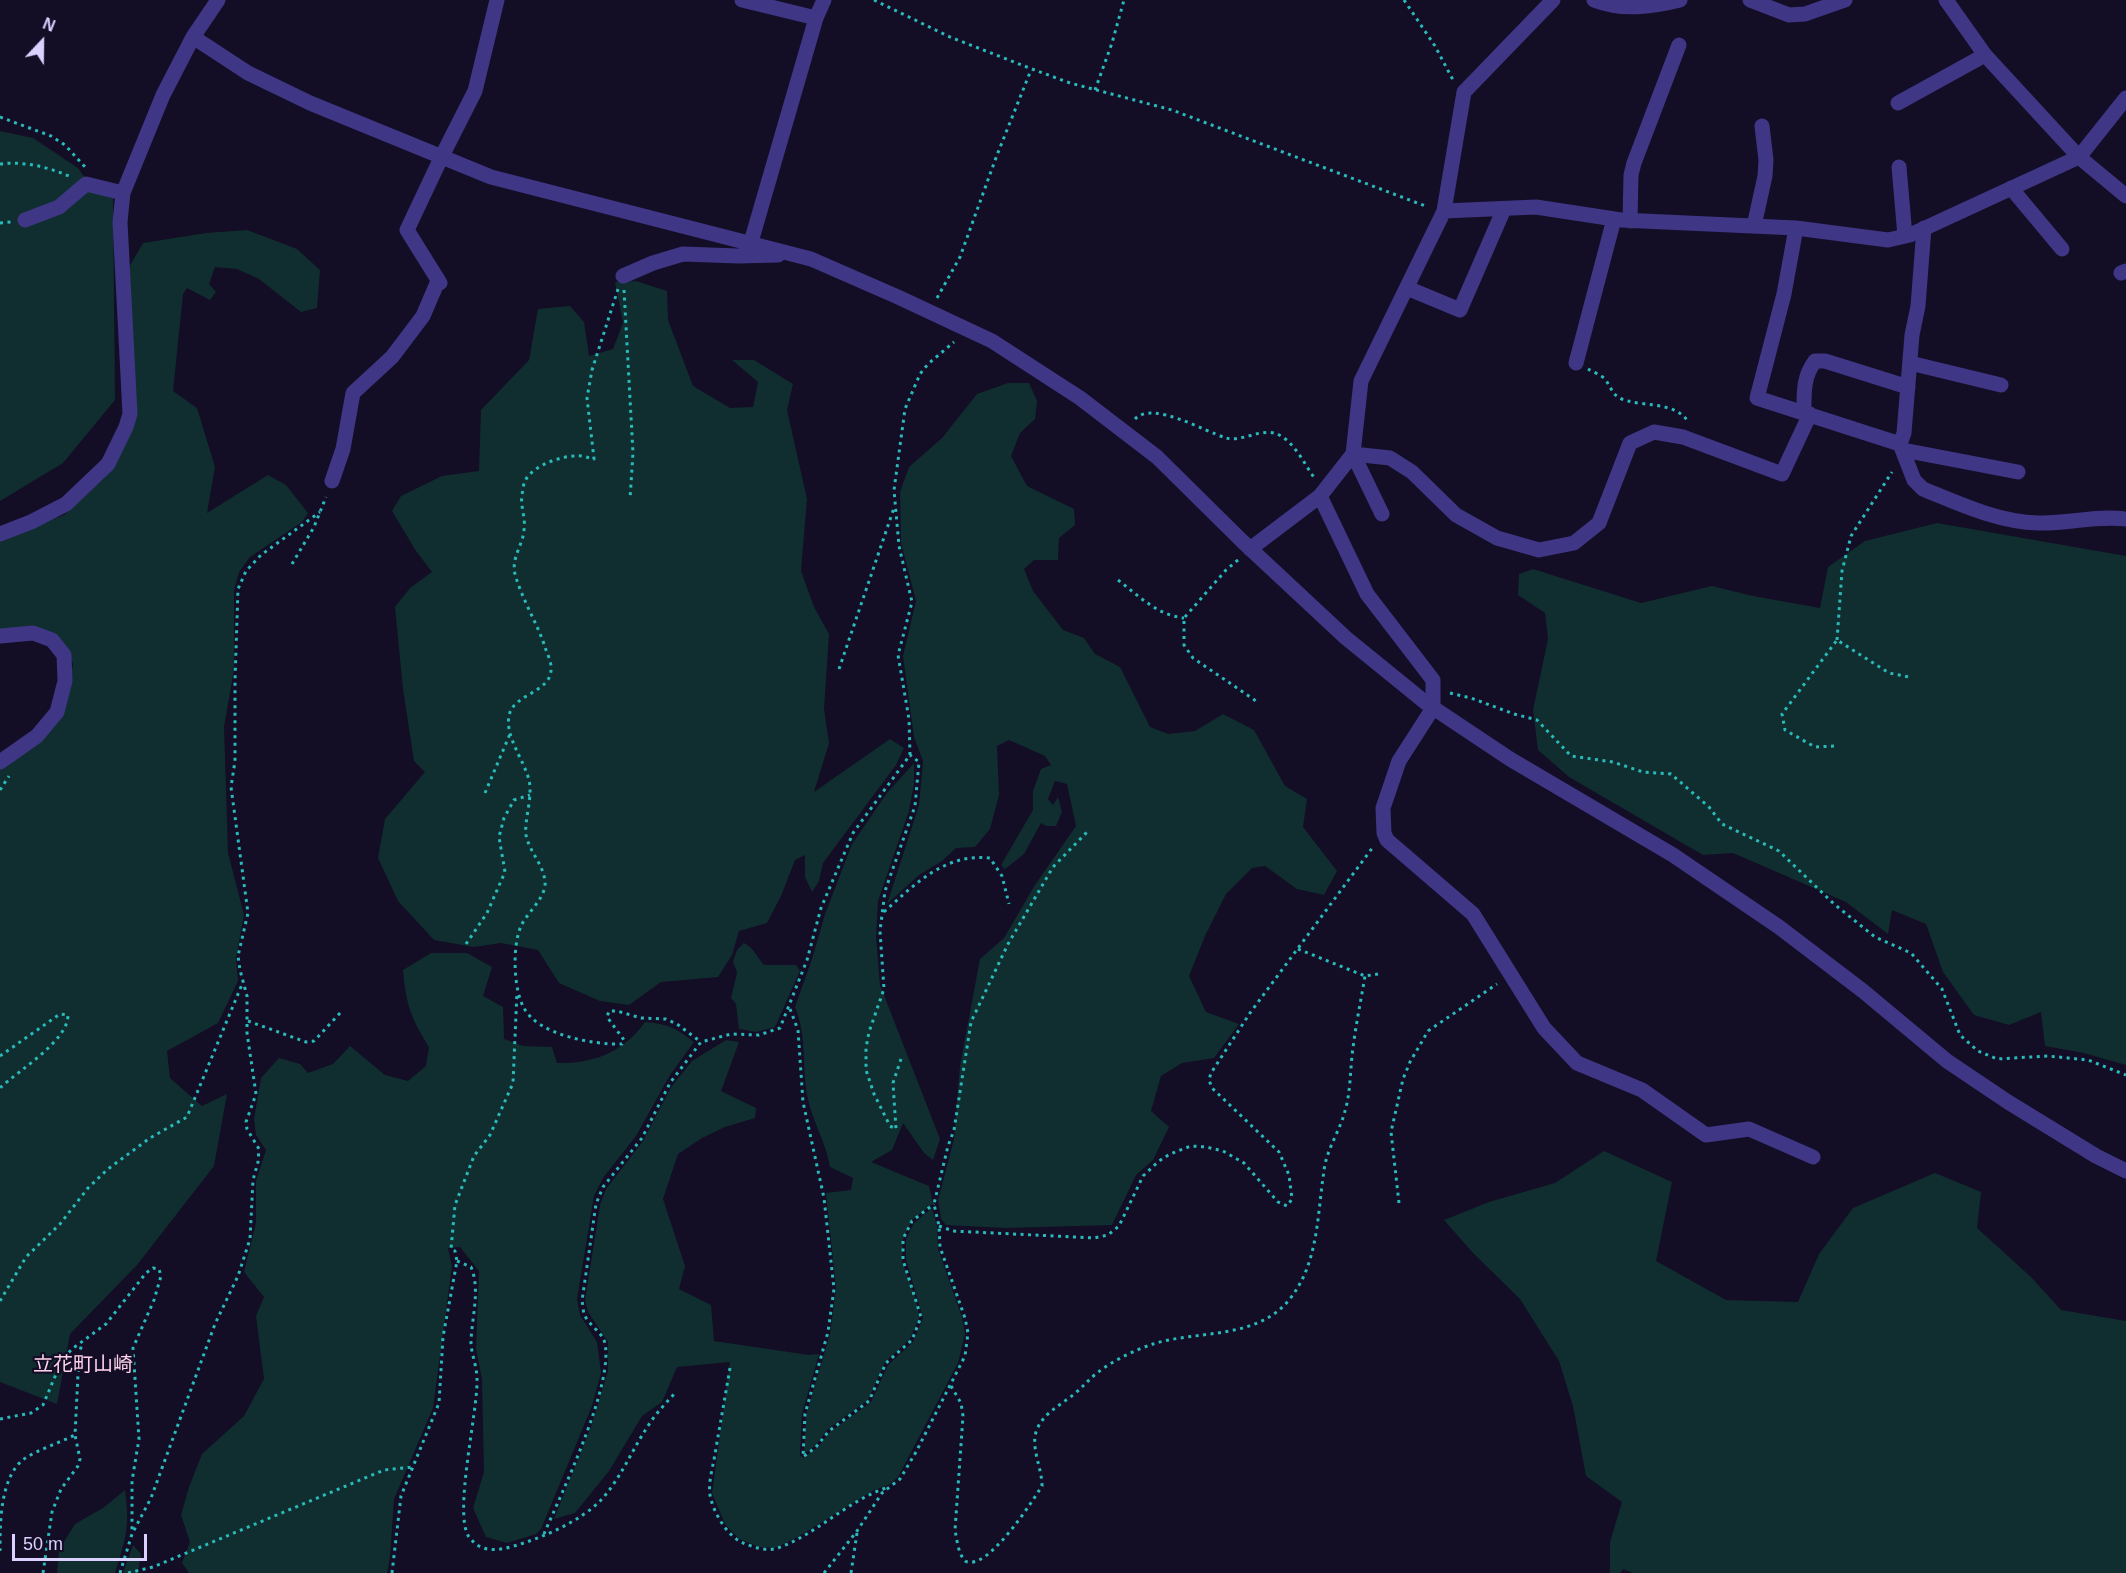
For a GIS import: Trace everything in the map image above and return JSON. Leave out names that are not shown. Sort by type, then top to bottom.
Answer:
[{"type":"street","points":[[0,534],[32,522],[66,504],[108,464],[126,427],[130,414],[120,222],[123,193],[163,95],[193,37],[218,0]]},
{"type":"street","points":[[332,481],[343,449],[354,393],[392,357],[423,315],[439,282],[407,230],[475,91],[497,0]]},
{"type":"street","points":[[741,0],[816,18]]},
{"type":"street","points":[[751,242],[816,18],[824,0]]},
{"type":"street","points":[[1382,514],[1353,454],[1361,381],[1444,211],[1464,92],[1553,0]]},
{"type":"street","points":[[1594,0],[1634,7],[1650,7],[1680,0]]},
{"type":"street","points":[[1750,0],[1789,15],[1805,14],[1845,0]]},
{"type":"street","points":[[1946,0],[1985,55],[2079,157],[2125,194]]},
{"type":"street","points":[[193,37],[248,73],[310,103],[441,158],[491,177],[810,259],[992,341],[1080,398],[1157,457],[1250,549],[1346,638],[1433,708],[1510,759],[1673,855],[1779,927],[1863,991],[1947,1061],[2008,1102],[2096,1156],[2126,1171]]},
{"type":"street","points":[[1630,220],[1631,175],[1634,163],[1679,45]]},
{"type":"street","points":[[1898,102],[1985,55]]},
{"type":"street","points":[[1444,211],[1536,207],[1614,219],[1796,228],[1888,240],[1924,228],[2079,157],[2126,98]]},
{"type":"street","points":[[1754,226],[1765,177],[1766,160],[1762,126]]},
{"type":"street","points":[[1899,167],[1905,236]]},
{"type":"street","points":[[25,220],[59,207],[86,184],[123,193]]},
{"type":"street","points":[[2011,189],[2062,249]]},
{"type":"street","points":[[1407,288],[1460,310],[1504,209]]},
{"type":"street","points":[[1576,363],[1614,219]]},
{"type":"street","points":[[1796,228],[1784,294],[1757,398],[1807,413],[1902,449],[2018,472]]},
{"type":"street","points":[[1924,228],[1902,449],[1914,480],[1923,489],[1991,516],[2038,523],[2108,516],[2126,519]]},
{"type":"street","points":[[623,276],[654,262],[683,254],[738,256],[793,254]]},
{"type":"street","points":[[1353,454],[1390,458],[1412,472],[1456,515],[1497,538],[1539,550],[1574,543],[1599,523],[1630,443],[1654,432],[1686,438],[1782,474],[1807,413],[1804,386],[1808,370],[1815,361],[1825,361],[1908,387]]},
{"type":"street","points":[[1910,363],[2001,385]]},
{"type":"street","points":[[1250,549],[1321,494],[1353,454]]},
{"type":"street","points":[[1321,494],[1367,594],[1433,680],[1433,708],[1399,761],[1383,808],[1385,837],[1473,914],[1544,1028],[1577,1063],[1642,1090],[1706,1135],[1749,1129],[1813,1158]]},
{"type":"street","points":[[0,636],[33,633],[52,640],[64,655],[65,681],[57,712],[37,736],[0,762]]},
{"type":"path","points":[[874,0],[950,37],[1032,69],[1095,90],[1172,110],[1415,204],[1444,211]]},
{"type":"path","points":[[1095,90],[1112,44],[1124,0]]},
{"type":"path","points":[[1404,0],[1435,46],[1463,100]]},
{"type":"path","points":[[937,298],[960,257],[996,155],[1032,69]]},
{"type":"path","points":[[0,117],[51,136],[65,146],[99,182],[101,188]]},
{"type":"path","points":[[0,164],[17,162],[52,169],[86,184]]},
{"type":"path","points":[[623,276],[633,453],[630,499]]},
{"type":"path","points":[[392,1573],[401,1496],[439,1403],[443,1337],[457,1261],[456,1251],[451,1249],[454,1205],[474,1156],[490,1135],[513,1083],[517,991],[515,976],[521,926],[542,894],[545,883],[541,867],[526,834],[529,781],[508,726],[509,713],[518,701],[547,681],[552,668],[515,573],[514,561],[524,533],[525,518],[522,497],[525,480],[536,469],[558,459],[577,455],[594,459],[587,398],[604,328],[623,276]]},
{"type":"path","points":[[544,1534],[588,1427],[603,1383],[604,1340],[584,1314],[582,1300],[596,1204],[603,1187],[642,1138],[670,1083],[701,1042],[731,1034],[759,1035],[780,1028],[807,960],[821,908],[853,833],[910,755],[909,719],[898,655],[912,602],[899,546],[894,490],[905,409],[920,374],[958,338],[964,328]]},
{"type":"path","points":[[1576,363],[1604,378],[1612,393],[1626,401],[1660,406],[1683,415],[1688,422],[1686,438]]},
{"type":"path","points":[[1124,431],[1139,415],[1153,412],[1177,418],[1229,439],[1265,432],[1279,434],[1294,447],[1321,494]]},
{"type":"path","points":[[1834,746],[1815,747],[1785,730],[1782,714],[1837,640],[1842,571],[1851,536],[1902,449]]},
{"type":"path","points":[[292,564],[314,527],[332,481]]},
{"type":"path","points":[[839,669],[895,506]]},
{"type":"path","points":[[120,1573],[132,1534],[151,1498],[214,1324],[238,1276],[250,1239],[253,1214],[253,1180],[259,1149],[246,1129],[246,1122],[256,1094],[247,1033],[247,996],[238,956],[248,913],[231,787],[235,761],[238,589],[246,571],[261,555],[320,512]]},
{"type":"path","points":[[1250,549],[1226,570],[1184,618],[1184,645],[1193,658],[1259,702]]},
{"type":"path","points":[[1118,580],[1154,608],[1169,616],[1184,618]]},
{"type":"path","points":[[1837,640],[1889,673],[1909,677]]},
{"type":"path","points":[[1433,690],[1471,698],[1537,720],[1571,756],[1613,762],[1643,772],[1671,774],[1709,807],[1722,824],[1779,851],[1834,904],[1875,938],[1911,953],[1942,989],[1959,1035],[1978,1051],[1997,1059],[2048,1056],[2088,1060],[2126,1075]]},
{"type":"path","points":[[485,793],[511,733]]},
{"type":"path","points":[[902,1059],[893,1083],[896,1129],[890,1125],[874,1094],[866,1070],[866,1048],[884,989],[880,931],[885,891],[915,806],[919,762],[910,755]]},
{"type":"path","points":[[466,944],[487,913],[505,872],[499,837],[504,818],[514,800],[530,795]]},
{"type":"path","points":[[824,1573],[857,1531],[882,1493],[900,1479],[951,1386],[964,1356],[968,1334],[965,1318],[940,1247],[939,1226],[934,1204],[954,1130],[971,1022],[1008,944],[1053,867],[1089,830]]},
{"type":"path","points":[[939,1226],[953,1231],[1094,1238],[1108,1235],[1119,1226],[1143,1176],[1170,1154],[1191,1146],[1223,1151],[1244,1163],[1278,1202],[1287,1206],[1292,1199],[1289,1175],[1279,1152],[1212,1088],[1209,1080],[1250,1013],[1373,847],[1385,837]]},
{"type":"path","points":[[882,913],[923,876],[948,862],[978,856],[990,858],[1002,876],[1009,904]]},
{"type":"path","points":[[1298,949],[1365,976],[1378,974]]},
{"type":"path","points":[[1399,1203],[1391,1132],[1403,1079],[1410,1062],[1428,1031],[1511,975]]},
{"type":"path","points":[[1002,1548],[1042,1486],[1042,1474],[1034,1443],[1041,1421],[1049,1411],[1076,1393],[1098,1372],[1123,1357],[1152,1344],[1249,1326],[1272,1316],[1289,1300],[1303,1277],[1317,1236],[1324,1168],[1346,1110],[1353,1046],[1365,976]]},
{"type":"path","points":[[0,1300],[26,1257],[60,1224],[88,1188],[108,1169],[150,1138],[187,1117],[244,981]]},
{"type":"path","points":[[517,991],[524,1010],[540,1025],[560,1035],[622,1044],[624,1040],[607,1017],[609,1011],[617,1011],[641,1018],[666,1019],[677,1024],[701,1042]]},
{"type":"path","points":[[789,1008],[798,1030],[803,1102],[824,1198],[834,1289],[828,1332],[805,1414],[803,1457],[816,1447],[829,1431],[868,1401],[886,1363],[912,1340],[921,1317],[903,1260],[903,1239],[912,1221],[934,1204]]},
{"type":"path","points":[[247,1020],[306,1042],[314,1041],[341,1012]]},
{"type":"path","points":[[0,1056],[60,1014],[68,1015],[68,1022],[59,1037],[0,1088]]},
{"type":"path","points":[[457,1261],[471,1268],[476,1278],[471,1345],[477,1379],[467,1460],[464,1511],[468,1535],[479,1547],[497,1551],[537,1540],[544,1534],[572,1523],[599,1502],[617,1480],[650,1423],[676,1392]]},
{"type":"path","points":[[0,1419],[31,1413],[43,1406],[62,1360],[72,1349],[106,1324],[146,1273],[153,1268],[159,1269],[161,1276],[154,1300],[133,1348],[139,1439],[132,1481],[132,1534]]},
{"type":"path","points":[[43,1573],[52,1512],[61,1489],[78,1466],[80,1459],[75,1435],[78,1360],[82,1342]]},
{"type":"path","points":[[730,1368],[711,1476],[710,1495],[722,1526],[737,1540],[758,1549],[775,1550],[875,1492],[891,1486]]},
{"type":"path","points":[[951,1386],[961,1402],[963,1416],[955,1530],[959,1548],[966,1562],[973,1566],[982,1564],[993,1556]]},
{"type":"path","points":[[0,1551],[1,1508],[11,1471],[24,1459],[75,1435]]},
{"type":"path","points":[[128,1573],[153,1567],[384,1470],[413,1467]]},
{"type":"path","points":[[851,1573],[857,1531]]},
{"type":"green space","points":[[0,131],[33,138],[78,168],[96,193],[113,198],[115,400],[63,463],[0,501]]},
{"type":"green space","points":[[247,230],[297,249],[320,270],[317,308],[301,312],[259,279],[237,269],[215,267],[209,284],[216,292],[210,300],[187,288],[183,294],[173,391],[197,408],[215,467],[207,513],[268,475],[286,485],[308,513],[302,522],[250,557],[239,572],[234,591],[234,669],[224,727],[228,853],[244,915],[236,958],[238,981],[218,1023],[167,1051],[170,1078],[202,1106],[227,1094],[214,1166],[137,1265],[70,1334],[57,1404],[0,1382],[0,768],[23,752],[69,685],[73,664],[66,646],[0,631],[0,539],[64,515],[104,478],[127,441],[129,267],[143,243],[206,233]]},
{"type":"green space","points":[[636,281],[667,291],[668,320],[693,386],[730,408],[753,407],[758,382],[732,360],[754,360],[793,384],[787,410],[807,499],[801,571],[814,607],[829,634],[824,709],[829,743],[814,792],[890,739],[904,748],[896,765],[823,863],[819,881],[812,892],[805,877],[805,855],[795,860],[781,896],[767,923],[739,931],[732,955],[718,977],[661,982],[629,1005],[600,1001],[559,983],[538,950],[501,943],[474,947],[434,940],[398,901],[378,858],[385,819],[425,772],[414,761],[403,689],[395,607],[410,588],[432,572],[416,551],[392,511],[401,496],[442,476],[479,471],[481,410],[529,360],[538,309],[570,306],[584,322],[589,356],[613,349],[623,323],[615,282]]},
{"type":"green space","points":[[1008,383],[1029,383],[1037,401],[1035,419],[1020,433],[1011,456],[1027,486],[1074,509],[1075,525],[1059,538],[1058,560],[1034,560],[1024,569],[1033,591],[1063,630],[1084,638],[1095,654],[1120,667],[1150,727],[1168,734],[1195,731],[1223,714],[1254,730],[1285,786],[1307,799],[1303,827],[1337,871],[1324,895],[1297,889],[1265,866],[1252,868],[1226,894],[1205,936],[1189,976],[1206,1012],[1239,1024],[1214,1058],[1182,1063],[1161,1076],[1151,1111],[1169,1127],[1153,1160],[1136,1175],[1112,1225],[1006,1228],[946,1225],[941,1219],[938,1200],[954,1139],[960,1066],[980,959],[1004,938],[1035,885],[1076,826],[1067,784],[1055,781],[1048,799],[1053,805],[1058,797],[1062,812],[1056,826],[1046,826],[1041,823],[1024,854],[1005,869],[1001,865],[1033,810],[1033,791],[1041,769],[1051,765],[1045,756],[1009,740],[997,746],[999,795],[990,829],[975,847],[956,848],[942,861],[919,875],[887,904],[919,805],[923,761],[914,737],[903,656],[916,601],[901,543],[900,492],[909,467],[942,438],[977,394]]},
{"type":"green space","points":[[1937,523],[2126,556],[2126,1065],[2084,1053],[2045,1046],[2041,1012],[2009,1025],[1974,1015],[1943,972],[1926,924],[1892,910],[1888,934],[1846,902],[1733,853],[1703,855],[1569,777],[1538,750],[1533,710],[1548,639],[1545,613],[1518,595],[1519,574],[1533,569],[1641,603],[1712,586],[1820,608],[1828,567],[1865,541]]},
{"type":"green space","points":[[914,763],[914,784],[909,811],[878,901],[876,937],[880,985],[940,1139],[933,1160],[924,1153],[903,1123],[892,1150],[871,1162],[929,1186],[933,1204],[912,1220],[903,1239],[902,1261],[916,1299],[919,1318],[910,1339],[885,1362],[868,1400],[828,1429],[815,1446],[804,1454],[806,1415],[830,1334],[836,1288],[826,1193],[851,1190],[853,1178],[830,1167],[812,1114],[807,1095],[803,1040],[795,1007],[825,914],[852,844],[887,793]]},
{"type":"green space","points":[[744,943],[753,950],[764,965],[796,965],[800,971],[775,1027],[756,1032],[739,1029],[736,1004],[731,998],[737,973],[733,961],[737,950]]},
{"type":"green space","points":[[431,953],[467,953],[492,967],[483,996],[503,1007],[504,1039],[523,1046],[552,1047],[557,1063],[583,1061],[607,1054],[627,1041],[645,1022],[671,1028],[694,1042],[670,1075],[636,1136],[603,1178],[594,1196],[577,1299],[580,1315],[597,1342],[601,1373],[592,1406],[541,1529],[536,1534],[507,1543],[486,1537],[473,1508],[484,1472],[482,1379],[476,1349],[479,1271],[460,1247],[448,1248],[452,1266],[433,1408],[394,1499],[387,1573],[189,1573],[182,1563],[190,1542],[181,1515],[189,1487],[202,1454],[244,1416],[264,1379],[256,1316],[264,1297],[244,1272],[256,1223],[256,1181],[266,1150],[256,1135],[254,1119],[261,1078],[279,1058],[300,1064],[308,1073],[333,1064],[350,1046],[385,1075],[408,1081],[426,1066],[429,1047],[410,1011],[403,970]]},
{"type":"green space","points":[[726,1040],[739,1042],[721,1091],[756,1108],[755,1118],[725,1127],[702,1138],[678,1154],[663,1199],[685,1266],[679,1289],[711,1305],[714,1341],[809,1355],[819,1354],[802,1414],[800,1455],[803,1458],[818,1447],[830,1432],[871,1402],[888,1365],[913,1342],[923,1318],[906,1260],[906,1239],[914,1223],[932,1208],[937,1226],[938,1249],[962,1317],[965,1334],[958,1363],[898,1477],[889,1485],[874,1490],[796,1538],[775,1548],[759,1547],[739,1539],[725,1524],[712,1493],[730,1362],[677,1367],[662,1402],[642,1416],[609,1471],[575,1513],[554,1519],[591,1427],[608,1371],[608,1342],[588,1312],[585,1300],[600,1205],[606,1189],[643,1141],[671,1087],[692,1061]]},
{"type":"green space","points":[[1604,1151],[1672,1182],[1656,1261],[1726,1300],[1798,1302],[1819,1254],[1853,1208],[1935,1173],[1981,1192],[1977,1228],[2031,1277],[2061,1310],[2126,1321],[2126,1573],[1633,1573],[1623,1569],[1620,1573],[1610,1573],[1610,1542],[1622,1502],[1586,1476],[1573,1406],[1559,1361],[1520,1299],[1473,1253],[1444,1220],[1489,1202],[1555,1183]]},
{"type":"green space","points":[[125,1490],[126,1532],[115,1573],[57,1573],[59,1550],[75,1524],[103,1508]]},
{"type":"green space","points":[[133,1545],[141,1554],[138,1573],[123,1573]]},
{"type":"district","name":"立花町山崎","points":[[83,1365]]}]
